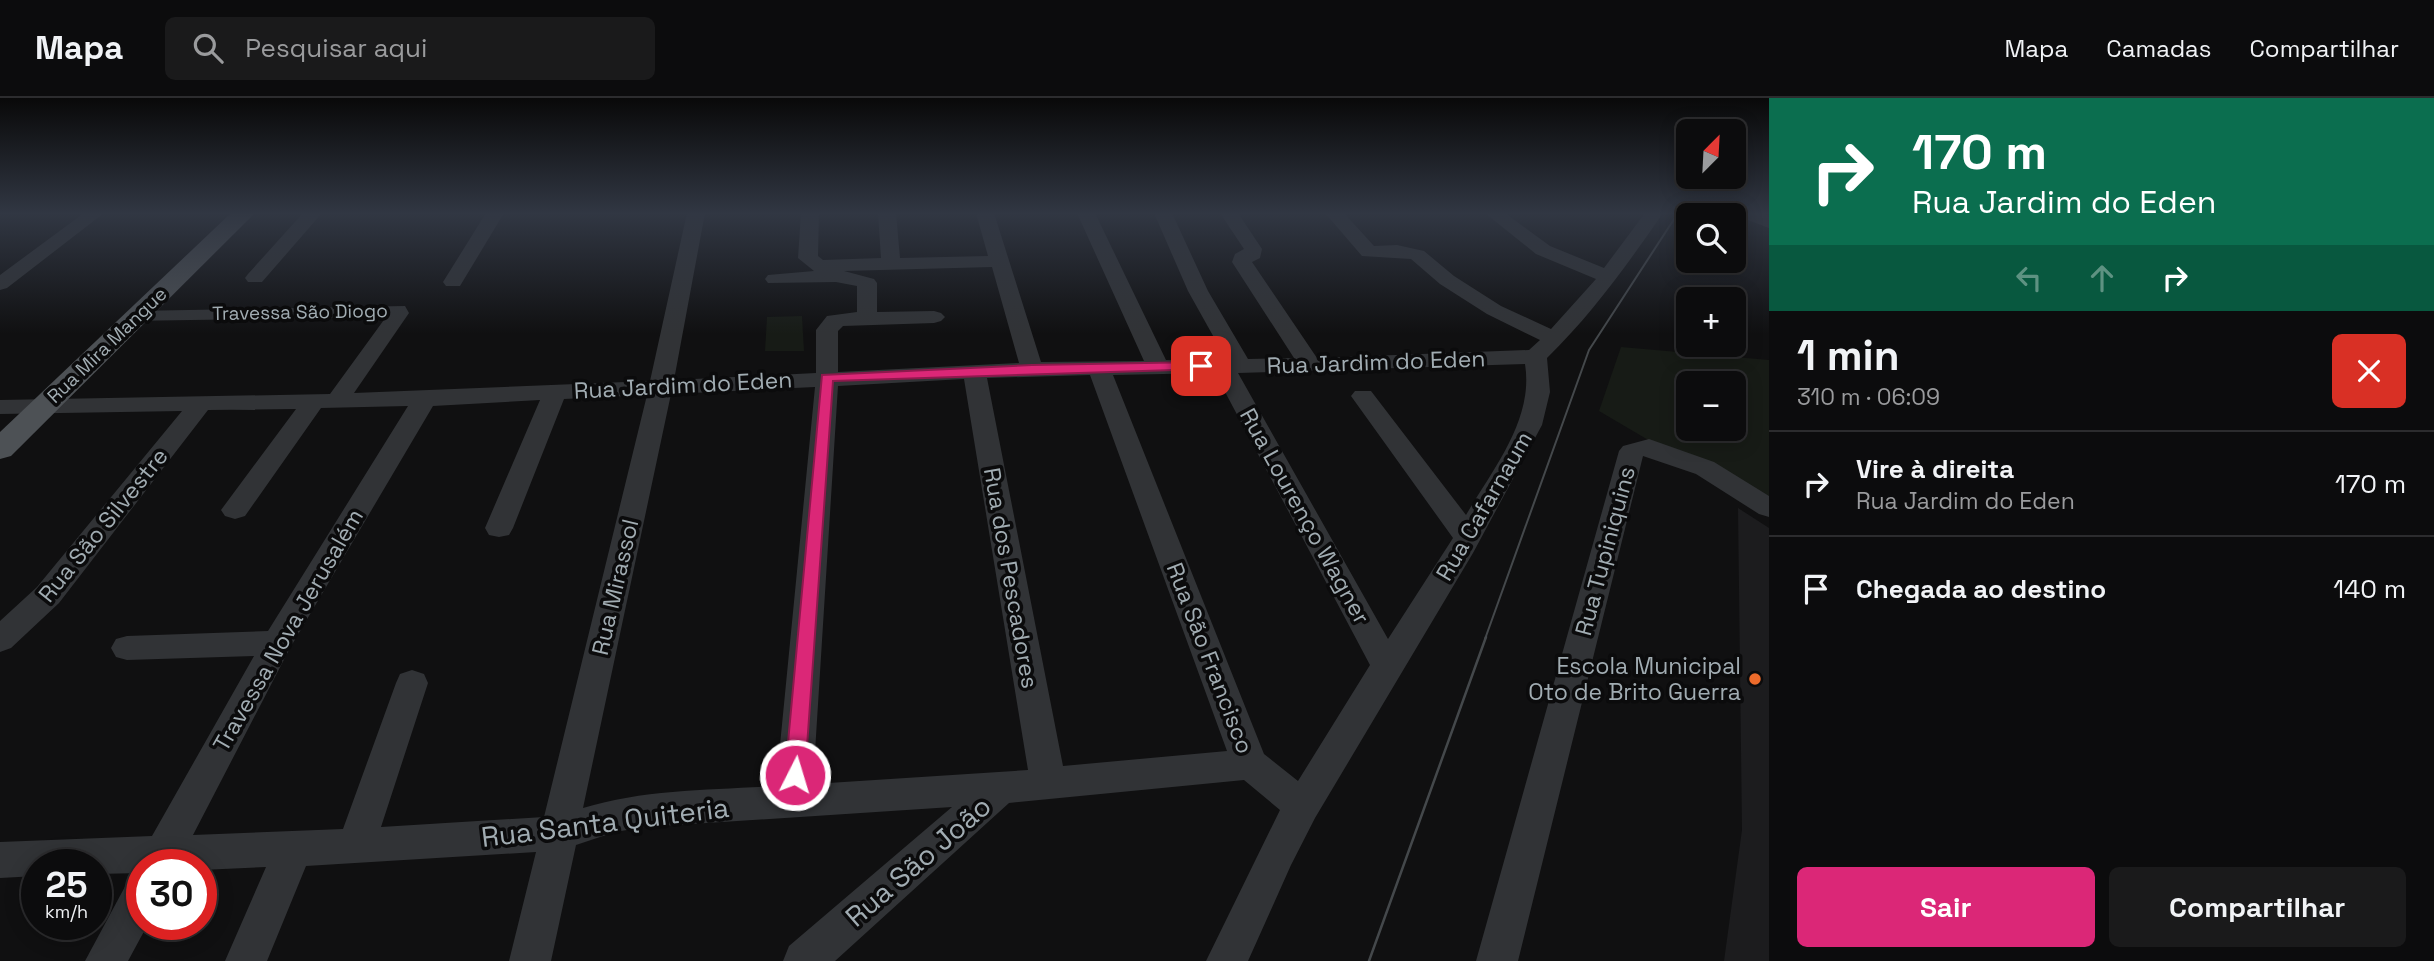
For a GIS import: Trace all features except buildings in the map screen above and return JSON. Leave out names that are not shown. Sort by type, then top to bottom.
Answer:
[{"type":"main road","name":"Rua Mira Mangue","points":[[0,449],[201,253]]},
{"type":"street","points":[[0,284],[41,253]]},
{"type":"street","points":[[255,278],[277,253]]},
{"type":"street","points":[[453,282],[470,253]]},
{"type":"street","name":"Rua Mirassol","points":[[530,961],[661,385],[688,253]]},
{"type":"street","points":[[808,253],[812,262],[829,267],[999,261]]},
{"type":"street","points":[[890,253],[891,264]]},
{"type":"street","points":[[997,253],[1032,369]]},
{"type":"street","points":[[1105,253],[1158,367]]},
{"type":"street","name":"Rua Lourenço Wagner","points":[[1181,253],[1231,366],[1387,666]]},
{"type":"street","points":[[1253,253],[1242,258],[1242,262],[1310,365]]},
{"type":"street","points":[[1408,253],[1417,255],[1447,280],[1494,310],[1555,339]]},
{"type":"street","points":[[1551,253],[1609,277]]},
{"type":"street","points":[[1535,357],[1555,339],[1609,277],[1626,253]]},
{"type":"street","points":[[775,279],[847,277],[863,280],[867,283],[867,318]]},
{"type":"street","name":"Travessa São Diogo","points":[[134,317],[398,310],[399,313],[325,401]]},
{"type":"street","points":[[793,802],[827,377],[827,330],[830,325],[842,319],[934,317]]},
{"type":"street","name":"Rua Jardim do Eden","points":[[0,407],[425,399],[661,385],[1032,369],[1310,365],[1535,357]]},
{"type":"street","name":"Rua Cafarnaum","points":[[1302,806],[1467,536],[1537,407],[1540,388],[1535,357]]},
{"type":"street","name":"Rua São Francisco","points":[[1099,368],[1250,764],[1302,806]]},
{"type":"street","name":"Rua dos Pescadores","points":[[974,372],[1048,783]]},
{"type":"street","points":[[499,528],[556,391]]},
{"type":"street","points":[[1363,396],[1467,536]]},
{"type":"street","name":"Travessa Nova Jerusalém","points":[[165,849],[277,643],[425,399]]},
{"type":"street","points":[[235,510],[325,401]]},
{"type":"street","name":"Rua São Silvestre","points":[[0,640],[48,595],[200,404]]},
{"type":"street","name":"Rua Tupiniquins","points":[[1497,961],[1632,451],[1649,447],[1705,468],[1769,508]]},
{"type":"street","points":[[127,648],[277,643]]},
{"type":"street","points":[[356,846],[412,683]]},
{"type":"street","name":"Rua Santa Quiteria","points":[[217,855],[559,833],[615,815],[1000,788],[1250,764]]},
{"type":"street","name":"Rua São João","points":[[804,961],[1000,788]]},
{"type":"street","points":[[1227,961],[1276,854],[1302,806]]},
{"type":"street","points":[[246,961],[293,849]]},
{"type":"street","name":"Rua Santa Quiteria","points":[[0,860],[126,859]]},
{"type":"street","points":[[106,961],[126,924]]},
{"type":"shaded area","points":[[802,316],[804,351],[765,351],[767,317]]},
{"type":"shaded area","points":[[1621,347],[1676,352],[1676,357],[1769,360],[1769,511],[1599,411]]},
{"type":"shaded area","name":"Escola Municipal Oto de Brito Guerra","points":[[1738,508],[1769,528],[1769,961],[1724,961],[1742,830]]},
{"type":"tram line","points":[[1485,639],[1589,350],[1652,253]]},
{"type":"tram line","points":[[1369,961],[1486,637]]},
{"type":"place","name":"Escola Municipal Oto de Brito Guerra","points":[[1755,679]]},
{"type":"route","points":[[795,775],[827,377],[1201,366]]}]
